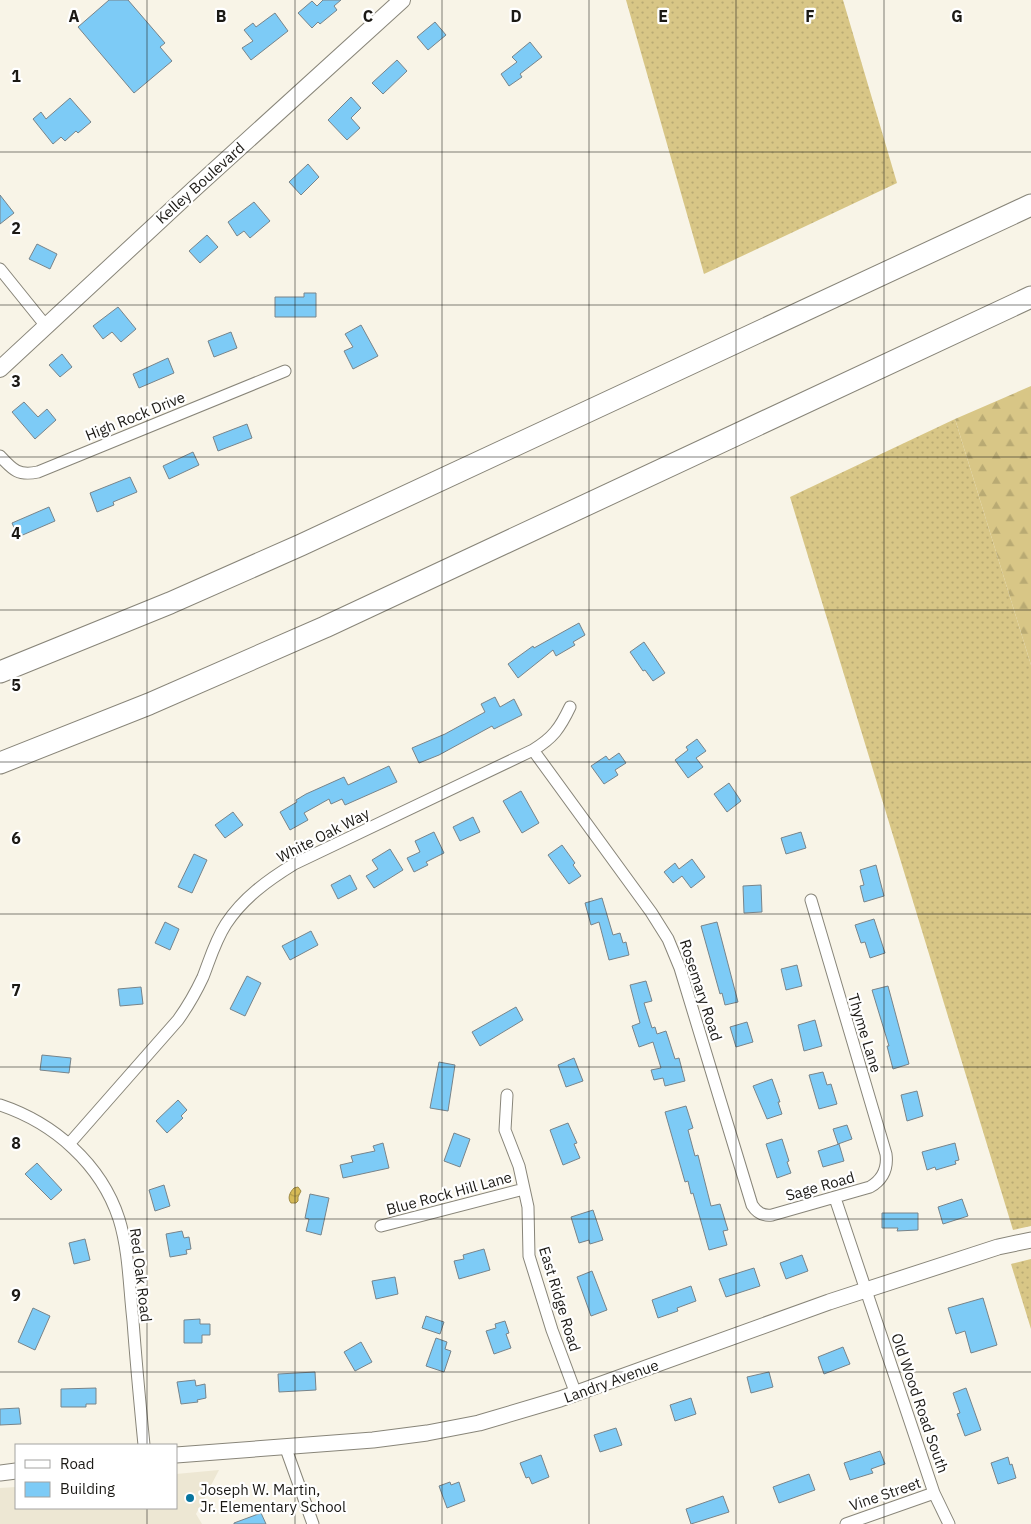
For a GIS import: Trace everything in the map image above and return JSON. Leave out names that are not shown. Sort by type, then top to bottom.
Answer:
[{"type":"highway","points":[[0,672],[143,614],[301,545],[1031,205]]},
{"type":"highway","points":[[0,763],[166,696],[334,623],[1031,297]]},
{"type":"main road","name":"Kelley Boulevard","points":[[0,368],[402,0]]},
{"type":"street","points":[[0,269],[46,326]]},
{"type":"street","name":"High Rock Drive","points":[[0,456],[17,472],[23,474],[38,472],[285,371]]},
{"type":"street","name":"White Oak Way","points":[[69,1144],[178,1020],[190,1002],[226,924],[242,903],[294,864],[533,750],[555,734],[570,707]]},
{"type":"street","name":"Rosemary Road","points":[[533,750],[652,912],[668,939],[680,968],[751,1202],[759,1212]]},
{"type":"street","name":"Thyme Lane","points":[[810,900],[886,1154],[884,1174]]},
{"type":"street","name":"East Ridge Road","points":[[507,1095],[505,1130],[519,1166],[528,1207],[529,1256],[552,1330],[576,1394]]},
{"type":"street","name":"Red Oak Road","points":[[0,1105],[30,1116],[69,1144],[99,1179],[114,1206],[127,1258],[144,1444]]},
{"type":"street","name":"Sage Road","points":[[759,1212],[765,1215],[772,1215],[835,1198],[870,1187],[878,1182],[884,1174]]},
{"type":"street","name":"Blue Rock Hill Lane","points":[[381,1226],[524,1189]]},
{"type":"street","name":"Old Wood Road South","points":[[835,1198],[934,1493],[949,1524]]},
{"type":"street","name":"Landry Avenue","points":[[178,1455],[373,1440],[427,1433],[479,1423],[576,1394],[830,1302],[998,1247],[1031,1240]]},
{"type":"street","points":[[284,1446],[313,1524]]},
{"type":"street","points":[[0,1473],[15,1471]]},
{"type":"street","name":"Vine Street","points":[[846,1524],[934,1493]]},
{"type":"shaded area","name":"Joseph W. Martin, Jr. Elementary School","points":[[219,1470],[196,1514],[202,1524],[0,1524],[0,1488],[15,1487],[15,1509],[178,1509],[178,1474]]},
{"type":"green space","points":[[626,0],[843,0],[897,183],[704,274]]},
{"type":"green space","points":[[1031,386],[1031,665],[955,419]]},
{"type":"green space","points":[[955,419],[1031,665],[1031,1226],[1013,1230],[790,497]]},
{"type":"green space","points":[[1031,1259],[1031,1329],[1011,1264]]},
{"type":"water","points":[[298,1187],[301,1191],[298,1201],[291,1203],[289,1199],[290,1193],[294,1188]]},
{"type":"building","points":[[109,0],[128,0],[165,43],[160,47],[172,61],[134,93],[78,27]]},
{"type":"building","points":[[323,0],[341,0],[334,6],[337,10],[312,28],[298,13],[312,1],[317,6]]},
{"type":"building","points":[[275,13],[288,31],[251,60],[242,48],[253,41],[244,30],[253,23],[256,27]]},
{"type":"building","points":[[435,22],[446,35],[428,50],[417,37]]},
{"type":"building","points":[[530,42],[542,57],[520,74],[522,77],[509,86],[501,74],[517,62],[512,57]]},
{"type":"building","points":[[397,60],[407,71],[383,94],[372,83]]},
{"type":"building","points":[[351,97],[361,108],[351,118],[360,128],[347,140],[328,120]]},
{"type":"building","points":[[70,98],[91,122],[78,133],[76,131],[65,141],[61,137],[53,144],[33,119],[41,112],[46,119]]},
{"type":"building","points":[[308,164],[319,177],[301,195],[289,182]]},
{"type":"building","points":[[0,195],[14,213],[0,224]]},
{"type":"building","points":[[254,202],[270,221],[250,238],[244,231],[237,236],[228,222]]},
{"type":"building","points":[[207,235],[218,247],[200,263],[189,251]]},
{"type":"building","points":[[37,244],[57,254],[50,269],[29,259]]},
{"type":"building","points":[[304,293],[316,293],[316,317],[275,317],[275,297],[304,297]]},
{"type":"building","points":[[118,307],[136,329],[121,342],[112,332],[103,339],[93,326]]},
{"type":"building","points":[[361,325],[378,356],[353,369],[344,351],[353,347],[345,334]]},
{"type":"building","points":[[231,332],[237,348],[214,357],[208,341]]},
{"type":"building","points":[[62,354],[72,367],[60,377],[49,365]]},
{"type":"building","points":[[168,358],[174,373],[139,388],[133,374]]},
{"type":"building","points":[[24,402],[38,417],[47,409],[56,420],[35,439],[12,412]]},
{"type":"building","points":[[247,424],[252,438],[218,451],[213,437]]},
{"type":"building","points":[[193,452],[199,465],[169,479],[163,466]]},
{"type":"building","points":[[130,477],[137,492],[113,502],[114,505],[97,512],[90,493]]},
{"type":"building","points":[[49,507],[55,521],[18,537],[12,523]]},
{"type":"building","points":[[579,623],[585,635],[573,642],[575,645],[556,656],[553,650],[518,678],[508,664],[533,646],[534,648]]},
{"type":"building","points":[[644,642],[665,673],[653,681],[645,670],[643,671],[630,652]]},
{"type":"building","points":[[495,697],[500,707],[514,699],[522,715],[494,729],[492,726],[439,755],[419,763],[412,748],[445,734],[485,712],[481,704]]},
{"type":"building","points":[[697,739],[706,751],[696,758],[703,767],[688,778],[675,760],[688,750],[686,747]]},
{"type":"building","points":[[619,753],[626,763],[615,770],[618,775],[604,784],[591,766],[606,756],[609,760]]},
{"type":"building","points":[[389,766],[397,782],[345,805],[342,799],[331,804],[329,799],[304,813],[308,820],[290,830],[280,812],[306,794],[344,777],[348,785]]},
{"type":"building","points":[[729,783],[741,801],[727,812],[714,794]]},
{"type":"building","points":[[521,791],[539,823],[522,833],[503,801]]},
{"type":"building","points":[[233,812],[243,825],[225,838],[215,825]]},
{"type":"building","points":[[473,817],[480,832],[460,841],[453,827]]},
{"type":"building","points":[[434,832],[444,853],[426,862],[428,865],[414,872],[407,858],[420,852],[415,841]]},
{"type":"building","points":[[801,832],[806,848],[786,854],[781,838]]},
{"type":"building","points":[[562,845],[575,863],[573,865],[581,876],[569,884],[548,855]]},
{"type":"building","points":[[390,849],[403,870],[374,888],[366,876],[378,869],[372,860]]},
{"type":"building","points":[[194,854],[207,860],[192,893],[178,887]]},
{"type":"building","points":[[692,859],[705,877],[691,888],[682,876],[673,883],[664,872],[675,863],[679,869]]},
{"type":"building","points":[[876,865],[884,896],[864,902],[860,886],[864,885],[860,870]]},
{"type":"building","points":[[350,875],[357,889],[338,899],[331,885]]},
{"type":"building","points":[[761,885],[762,912],[744,913],[743,886]]},
{"type":"building","points":[[602,898],[613,935],[620,933],[623,943],[626,942],[629,955],[609,960],[599,922],[591,925],[585,903]]},
{"type":"building","points":[[874,919],[885,953],[870,958],[865,942],[861,943],[855,925]]},
{"type":"building","points":[[165,922],[179,929],[170,950],[155,943]]},
{"type":"building","points":[[717,922],[738,1002],[725,1005],[722,993],[720,994],[701,926]]},
{"type":"building","points":[[311,931],[318,945],[290,960],[282,946]]},
{"type":"building","points":[[797,965],[802,986],[786,990],[781,969]]},
{"type":"building","points":[[247,976],[261,983],[245,1016],[230,1009]]},
{"type":"building","points":[[646,981],[652,1001],[644,1003],[652,1028],[655,1027],[657,1034],[666,1031],[675,1059],[679,1058],[685,1081],[665,1086],[663,1078],[654,1080],[651,1070],[661,1068],[653,1042],[639,1047],[632,1026],[640,1023],[630,985]]},
{"type":"building","points":[[888,986],[909,1064],[893,1069],[887,1046],[889,1046],[872,990]]},
{"type":"building","points":[[141,987],[143,1004],[120,1006],[118,989]]},
{"type":"building","points":[[516,1007],[523,1020],[480,1046],[472,1032]]},
{"type":"building","points":[[815,1020],[822,1046],[804,1051],[798,1025]]},
{"type":"building","points":[[747,1022],[753,1042],[736,1047],[730,1027]]},
{"type":"building","points":[[42,1055],[71,1058],[69,1073],[40,1070]]},
{"type":"building","points":[[574,1058],[583,1081],[566,1087],[558,1065]]},
{"type":"building","points":[[439,1062],[455,1065],[448,1111],[430,1108]]},
{"type":"building","points":[[823,1072],[827,1085],[831,1084],[837,1104],[819,1109],[809,1075]]},
{"type":"building","points":[[772,1079],[782,1114],[767,1119],[753,1086]]},
{"type":"building","points":[[917,1091],[923,1116],[907,1121],[901,1095]]},
{"type":"building","points":[[178,1100],[187,1110],[181,1116],[183,1118],[167,1133],[156,1121]]},
{"type":"building","points":[[686,1106],[693,1128],[688,1130],[695,1156],[698,1155],[711,1206],[720,1204],[728,1230],[723,1231],[727,1245],[709,1250],[693,1193],[691,1194],[688,1181],[685,1182],[665,1112]]},
{"type":"building","points":[[568,1123],[577,1143],[574,1144],[580,1158],[563,1165],[550,1130]]},
{"type":"building","points":[[847,1125],[852,1139],[838,1144],[833,1129]]},
{"type":"building","points":[[454,1133],[470,1139],[460,1167],[444,1161]]},
{"type":"building","points":[[782,1139],[791,1173],[777,1178],[766,1144]]},
{"type":"building","points":[[383,1143],[389,1168],[343,1178],[340,1165],[353,1162],[351,1156],[375,1151],[373,1146]]},
{"type":"building","points":[[955,1143],[959,1160],[955,1161],[956,1164],[936,1170],[935,1167],[927,1170],[922,1152]]},
{"type":"building","points":[[839,1144],[844,1161],[823,1167],[818,1151]]},
{"type":"building","points":[[37,1163],[62,1190],[51,1200],[25,1174]]},
{"type":"building","points":[[164,1185],[170,1206],[155,1211],[149,1190]]},
{"type":"building","points":[[310,1194],[329,1198],[321,1235],[306,1231],[309,1219],[305,1218]]},
{"type":"building","points":[[962,1199],[968,1216],[943,1224],[938,1207]]},
{"type":"building","points":[[593,1210],[603,1240],[590,1244],[589,1240],[579,1243],[571,1217]]},
{"type":"building","points":[[882,1213],[918,1213],[918,1230],[897,1231],[898,1228],[882,1228]]},
{"type":"building","points":[[182,1231],[184,1238],[189,1237],[191,1249],[186,1250],[187,1254],[170,1257],[166,1234]]},
{"type":"building","points":[[85,1239],[90,1260],[74,1264],[69,1243]]},
{"type":"building","points":[[484,1249],[490,1270],[459,1279],[454,1261],[464,1259],[463,1255]]},
{"type":"building","points":[[802,1255],[808,1271],[786,1279],[780,1263]]},
{"type":"building","points":[[754,1268],[760,1286],[726,1297],[719,1279]]},
{"type":"building","points":[[592,1271],[607,1310],[591,1316],[577,1277]]},
{"type":"building","points":[[395,1277],[398,1294],[376,1299],[372,1281]]},
{"type":"building","points":[[691,1286],[696,1301],[677,1308],[678,1311],[658,1318],[652,1300]]},
{"type":"building","points":[[983,1298],[997,1345],[971,1353],[965,1331],[956,1334],[948,1308]]},
{"type":"building","points":[[33,1308],[50,1316],[35,1350],[18,1342]]},
{"type":"building","points":[[426,1316],[444,1322],[440,1334],[422,1328]]},
{"type":"building","points":[[200,1319],[200,1324],[210,1324],[210,1335],[202,1335],[202,1343],[184,1343],[184,1320]]},
{"type":"building","points":[[505,1321],[509,1333],[506,1334],[511,1348],[494,1354],[486,1331],[496,1328],[495,1324]]},
{"type":"building","points":[[436,1338],[447,1342],[445,1349],[451,1351],[444,1372],[426,1366]]},
{"type":"building","points":[[361,1342],[372,1362],[355,1371],[344,1352]]},
{"type":"building","points":[[843,1347],[850,1364],[824,1374],[818,1357]]},
{"type":"building","points":[[315,1372],[316,1390],[279,1392],[278,1374]]},
{"type":"building","points":[[769,1372],[773,1387],[751,1393],[747,1377]]},
{"type":"building","points":[[195,1380],[196,1386],[205,1384],[206,1398],[197,1400],[198,1402],[181,1404],[177,1382]]},
{"type":"building","points":[[96,1388],[96,1404],[86,1404],[86,1407],[61,1407],[61,1389]]},
{"type":"building","points":[[966,1388],[981,1430],[965,1436],[957,1414],[960,1413],[953,1393]]},
{"type":"building","points":[[691,1398],[696,1414],[675,1421],[670,1405]]},
{"type":"building","points":[[19,1408],[21,1424],[0,1425],[0,1409]]},
{"type":"building","points":[[616,1428],[622,1445],[600,1452],[594,1435]]},
{"type":"building","points":[[880,1451],[885,1464],[871,1469],[873,1473],[850,1480],[844,1463]]},
{"type":"building","points":[[541,1455],[549,1477],[532,1484],[529,1477],[526,1478],[520,1463]]},
{"type":"building","points":[[1008,1457],[1016,1478],[998,1484],[991,1463]]},
{"type":"building","points":[[809,1474],[815,1490],[779,1503],[773,1487]]},
{"type":"building","points":[[450,1482],[451,1485],[459,1482],[465,1501],[447,1508],[439,1486]]},
{"type":"building","points":[[723,1496],[729,1512],[691,1524],[686,1509]]},
{"type":"building","points":[[261,1513],[266,1524],[234,1524],[234,1523]]},
{"type":"place","name":"Joseph W. Martin, Jr. Elementary School","points":[[190,1498]]}]
